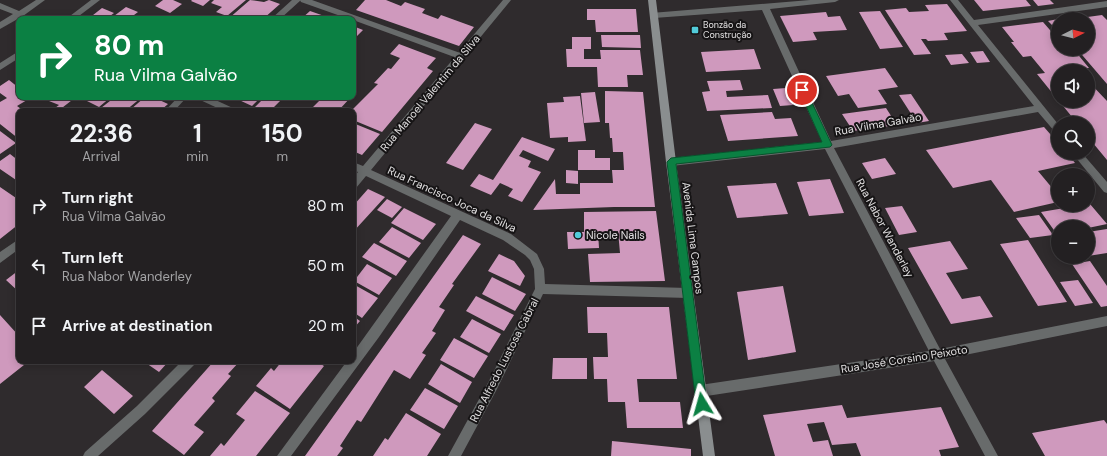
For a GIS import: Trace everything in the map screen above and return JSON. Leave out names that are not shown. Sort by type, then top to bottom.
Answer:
[{"type":"main road","name":"Avenida Lima Campos","points":[[652,0],[671,162],[709,456]]},
{"type":"street","points":[[17,16],[40,0]]},
{"type":"street","points":[[74,16],[96,0]]},
{"type":"street","points":[[278,16],[297,0]]},
{"type":"street","points":[[304,0],[349,16]]},
{"type":"street","name":"Rua Manoel Valentim da Silva","points":[[356,182],[506,0]]},
{"type":"street","points":[[654,15],[835,0]]},
{"type":"street","points":[[954,0],[1051,121]]},
{"type":"street","points":[[973,23],[1107,4]]},
{"type":"street","points":[[0,6],[20,14]]},
{"type":"street","name":"Rua Nabor Wanderley","points":[[765,7],[828,145],[992,456]]},
{"type":"street","points":[[0,26],[16,16]]},
{"type":"street","points":[[356,19],[460,56]]},
{"type":"street","points":[[0,67],[16,56]]},
{"type":"street","points":[[171,108],[181,100]]},
{"type":"street","points":[[208,100],[225,108]]},
{"type":"street","name":"Rua Vilma Galvão","points":[[671,162],[828,145],[1040,108]]},
{"type":"street","points":[[1083,160],[1107,189]]},
{"type":"street","name":"Rua Francisco Joca da Silva","points":[[356,168],[507,237],[530,252],[537,261]]},
{"type":"street","points":[[356,358],[458,214]]},
{"type":"street","points":[[0,258],[16,245]]},
{"type":"street","name":"Rua Alfredo Lustosa Cabral","points":[[454,456],[493,384],[540,289],[541,272],[537,261]]},
{"type":"street","points":[[540,289],[688,293]]},
{"type":"street","name":"Rua José Corsino Peixoto","points":[[700,391],[937,354],[1107,320]]},
{"type":"street","points":[[89,456],[141,410],[187,364]]},
{"type":"street","points":[[283,456],[352,364]]},
{"type":"building","points":[[163,0],[173,0],[182,4],[170,13],[155,6]]},
{"type":"building","points":[[210,0],[203,6],[191,1]]},
{"type":"building","points":[[214,0],[246,0],[227,16],[216,12],[222,7],[211,3]]},
{"type":"building","points":[[250,0],[264,2],[269,0],[280,4],[266,16],[231,16]]},
{"type":"building","points":[[365,0],[386,0],[401,6],[405,2],[425,9],[422,13],[438,19],[441,15],[474,27],[459,46],[356,10]]},
{"type":"building","points":[[974,0],[1026,0],[1031,6],[983,11]]},
{"type":"building","points":[[1033,0],[1050,0],[1054,4],[1038,6]]},
{"type":"building","points":[[947,4],[967,31],[944,33],[948,40],[928,41],[926,39],[921,39],[931,54],[914,55],[885,10],[906,8],[909,12],[929,11],[925,5]]},
{"type":"building","points":[[126,7],[138,12],[134,15],[136,16],[114,16]]},
{"type":"building","points":[[102,8],[114,13],[110,16],[92,16]]},
{"type":"building","points":[[587,9],[636,9],[638,32],[596,32],[595,20],[587,20]]},
{"type":"building","points":[[310,11],[324,16],[304,16]]},
{"type":"building","points":[[880,11],[903,47],[880,49],[859,12]]},
{"type":"building","points":[[826,12],[828,17],[840,16],[847,30],[813,32],[817,40],[793,42],[780,16]]},
{"type":"building","points":[[1102,15],[1107,20],[1107,84],[1095,70],[1095,64],[1090,64],[1083,56],[1095,56],[1095,16]]},
{"type":"building","points":[[1043,22],[1051,31],[1051,56],[1079,56],[1086,64],[1051,64],[1051,91],[1037,74],[1045,73],[1031,56],[1023,57],[1011,42],[1014,42],[1002,27]]},
{"type":"building","points":[[356,27],[363,30],[356,37]]},
{"type":"building","points":[[601,35],[640,35],[641,48],[602,47]]},
{"type":"building","points":[[572,37],[591,37],[591,49],[584,49],[584,59],[601,59],[600,50],[640,50],[643,75],[627,75],[628,87],[598,87],[597,67],[567,67],[566,49],[572,49]]},
{"type":"building","points":[[399,44],[436,58],[427,68],[433,71],[382,132],[356,121],[356,108],[354,108],[378,84],[374,83],[388,68],[391,69],[400,58],[390,54]]},
{"type":"building","points":[[754,49],[761,69],[706,72],[701,52]]},
{"type":"building","points":[[983,51],[990,62],[977,63],[970,52]]},
{"type":"building","points":[[962,54],[969,63],[951,65],[945,55]]},
{"type":"building","points":[[885,68],[898,87],[878,90],[887,104],[858,108],[849,94],[838,96],[826,76]]},
{"type":"building","points":[[9,80],[16,86],[16,100],[27,100],[17,106],[20,108],[16,108],[16,137],[0,124],[0,102],[7,98],[0,93],[0,86]]},
{"type":"building","points":[[740,80],[743,90],[726,91],[727,97],[768,95],[772,108],[707,111],[702,92],[710,91],[707,81]]},
{"type":"building","points":[[786,88],[793,105],[780,106],[773,89]]},
{"type":"building","points":[[1095,88],[1107,101],[1107,160],[1095,145],[1095,116],[1071,116],[1065,108],[1095,108]]},
{"type":"building","points":[[605,91],[643,92],[655,207],[533,210],[555,179],[556,194],[580,194],[580,183],[613,183],[612,170],[624,170],[623,152],[613,152],[609,123],[605,123]]},
{"type":"building","points":[[595,92],[600,122],[584,123],[581,93]]},
{"type":"building","points":[[911,94],[929,121],[917,123],[899,95]]},
{"type":"building","points":[[580,96],[586,141],[568,142],[568,137],[550,138],[547,103],[564,102],[563,97]]},
{"type":"building","points":[[72,100],[62,108],[55,108],[59,105],[49,101]]},
{"type":"building","points":[[85,100],[107,100],[99,107]]},
{"type":"building","points":[[111,100],[138,100],[129,108],[101,108]]},
{"type":"building","points":[[142,100],[159,100],[168,104],[163,108],[132,108]]},
{"type":"building","points":[[239,100],[258,100],[252,106]]},
{"type":"building","points":[[262,100],[281,100],[273,108],[255,107]]},
{"type":"building","points":[[320,100],[348,100],[341,108],[312,108]]},
{"type":"building","points":[[886,108],[897,125],[853,131],[842,114]]},
{"type":"building","points":[[772,112],[775,119],[791,118],[798,136],[728,141],[720,115]]},
{"type":"building","points":[[475,123],[492,129],[463,170],[446,163]]},
{"type":"building","points":[[356,124],[380,134],[362,155],[356,152]]},
{"type":"building","points":[[1044,127],[1051,135],[1051,160],[1073,160],[1075,163],[1038,171],[1051,187],[1051,204],[1014,212],[991,180],[953,188],[926,150]]},
{"type":"building","points":[[0,131],[16,143],[0,154]]},
{"type":"building","points":[[522,137],[555,149],[548,161],[523,150],[519,156],[531,161],[528,167],[541,172],[522,202],[508,196],[513,189],[500,183],[491,195],[470,186],[479,174],[493,180]]},
{"type":"building","points":[[578,150],[595,150],[595,158],[610,158],[610,170],[578,170]]},
{"type":"building","points":[[10,154],[16,159],[16,180],[0,169],[0,161]]},
{"type":"building","points":[[885,158],[896,174],[872,179],[862,163]]},
{"type":"building","points":[[566,170],[578,171],[578,184],[566,183]]},
{"type":"building","points":[[830,179],[844,213],[809,216],[797,182]]},
{"type":"building","points":[[776,183],[788,214],[737,218],[727,186]]},
{"type":"building","points":[[0,187],[16,198],[16,226],[0,239]]},
{"type":"building","points":[[368,189],[385,197],[356,229],[356,203]]},
{"type":"building","points":[[387,199],[402,207],[392,218],[377,210]]},
{"type":"building","points":[[902,206],[917,232],[899,235],[885,208]]},
{"type":"building","points":[[404,208],[436,224],[423,240],[391,223]]},
{"type":"building","points":[[1051,210],[1051,212],[1095,212],[1095,210],[1107,224],[1095,227],[1095,220],[1051,220],[1051,226],[1041,212]]},
{"type":"building","points":[[656,211],[665,281],[590,282],[588,254],[620,253],[618,231],[598,232],[599,248],[568,249],[567,232],[584,232],[584,212]]},
{"type":"building","points":[[1039,215],[1051,232],[1051,235],[1030,238],[1016,218]]},
{"type":"building","points":[[392,227],[421,243],[409,258],[379,242]]},
{"type":"building","points":[[1107,229],[1107,253],[1095,255],[1095,231]]},
{"type":"building","points":[[463,235],[481,244],[452,284],[454,285],[439,307],[445,310],[432,331],[436,333],[422,353],[426,355],[410,379],[394,370],[361,422],[357,420],[340,446],[343,448],[337,456],[305,456]]},
{"type":"building","points":[[1028,240],[1067,302],[1038,306],[1000,244]]},
{"type":"building","points":[[950,241],[968,269],[946,273],[962,299],[980,296],[993,317],[951,324],[908,248]]},
{"type":"building","points":[[374,243],[407,261],[396,276],[362,257]]},
{"type":"building","points":[[499,254],[514,261],[525,276],[520,286],[488,271]]},
{"type":"building","points":[[367,264],[392,278],[379,295],[356,282],[356,278]]},
{"type":"building","points":[[1072,264],[1092,264],[1107,286],[1107,306],[1101,307]]},
{"type":"building","points":[[16,272],[16,289],[6,280]]},
{"type":"building","points":[[492,277],[526,294],[515,311],[482,294]]},
{"type":"building","points":[[1078,280],[1093,303],[1075,306],[1060,282]]},
{"type":"building","points":[[356,286],[378,298],[362,318],[356,314]]},
{"type":"building","points":[[783,286],[796,352],[748,360],[737,292]]},
{"type":"building","points":[[476,296],[514,315],[504,331],[466,311]]},
{"type":"building","points":[[587,307],[669,307],[677,379],[637,379],[639,402],[680,402],[683,428],[627,428],[625,402],[608,402],[607,379],[594,379],[593,357],[608,357],[607,333],[588,333]]},
{"type":"building","points":[[0,315],[16,333],[16,364],[25,364],[0,384]]},
{"type":"building","points":[[356,318],[360,321],[356,326]]},
{"type":"building","points":[[472,319],[501,334],[489,353],[460,337]]},
{"type":"building","points":[[454,338],[488,356],[474,378],[440,360]]},
{"type":"building","points":[[553,358],[587,358],[587,379],[552,379]]},
{"type":"building","points":[[147,364],[166,364],[159,372]]},
{"type":"building","points":[[211,364],[237,364],[228,374],[231,376],[212,398],[215,401],[194,425],[204,432],[184,455],[152,431]]},
{"type":"building","points":[[280,364],[321,364],[324,366],[290,409],[256,386],[271,368],[274,371]]},
{"type":"building","points":[[441,364],[472,382],[460,403],[428,384]]},
{"type":"building","points":[[102,370],[133,396],[114,414],[84,387]]},
{"type":"building","points":[[425,388],[458,406],[444,429],[410,410]]},
{"type":"building","points":[[255,391],[290,413],[256,456],[210,456],[221,443],[224,446],[245,420],[236,414]]},
{"type":"building","points":[[842,405],[847,418],[941,407],[959,447],[939,450],[941,456],[861,456],[856,443],[832,445],[824,422],[807,424],[813,442],[828,440],[833,456],[775,456],[763,415]]},
{"type":"building","points":[[406,413],[441,434],[427,456],[373,456],[385,438],[388,440]]},
{"type":"building","points":[[1104,420],[1107,424],[1107,456],[1045,456],[1032,433]]},
{"type":"building","points":[[612,441],[691,449],[691,456],[611,456]]},
{"type":"place","name":"Bonzão da Construção","points":[[695,30]]},
{"type":"place","name":"Nicole Nails","points":[[578,235]]},
{"type":"route","points":[[702,404],[671,162],[828,145],[802,90]]}]
